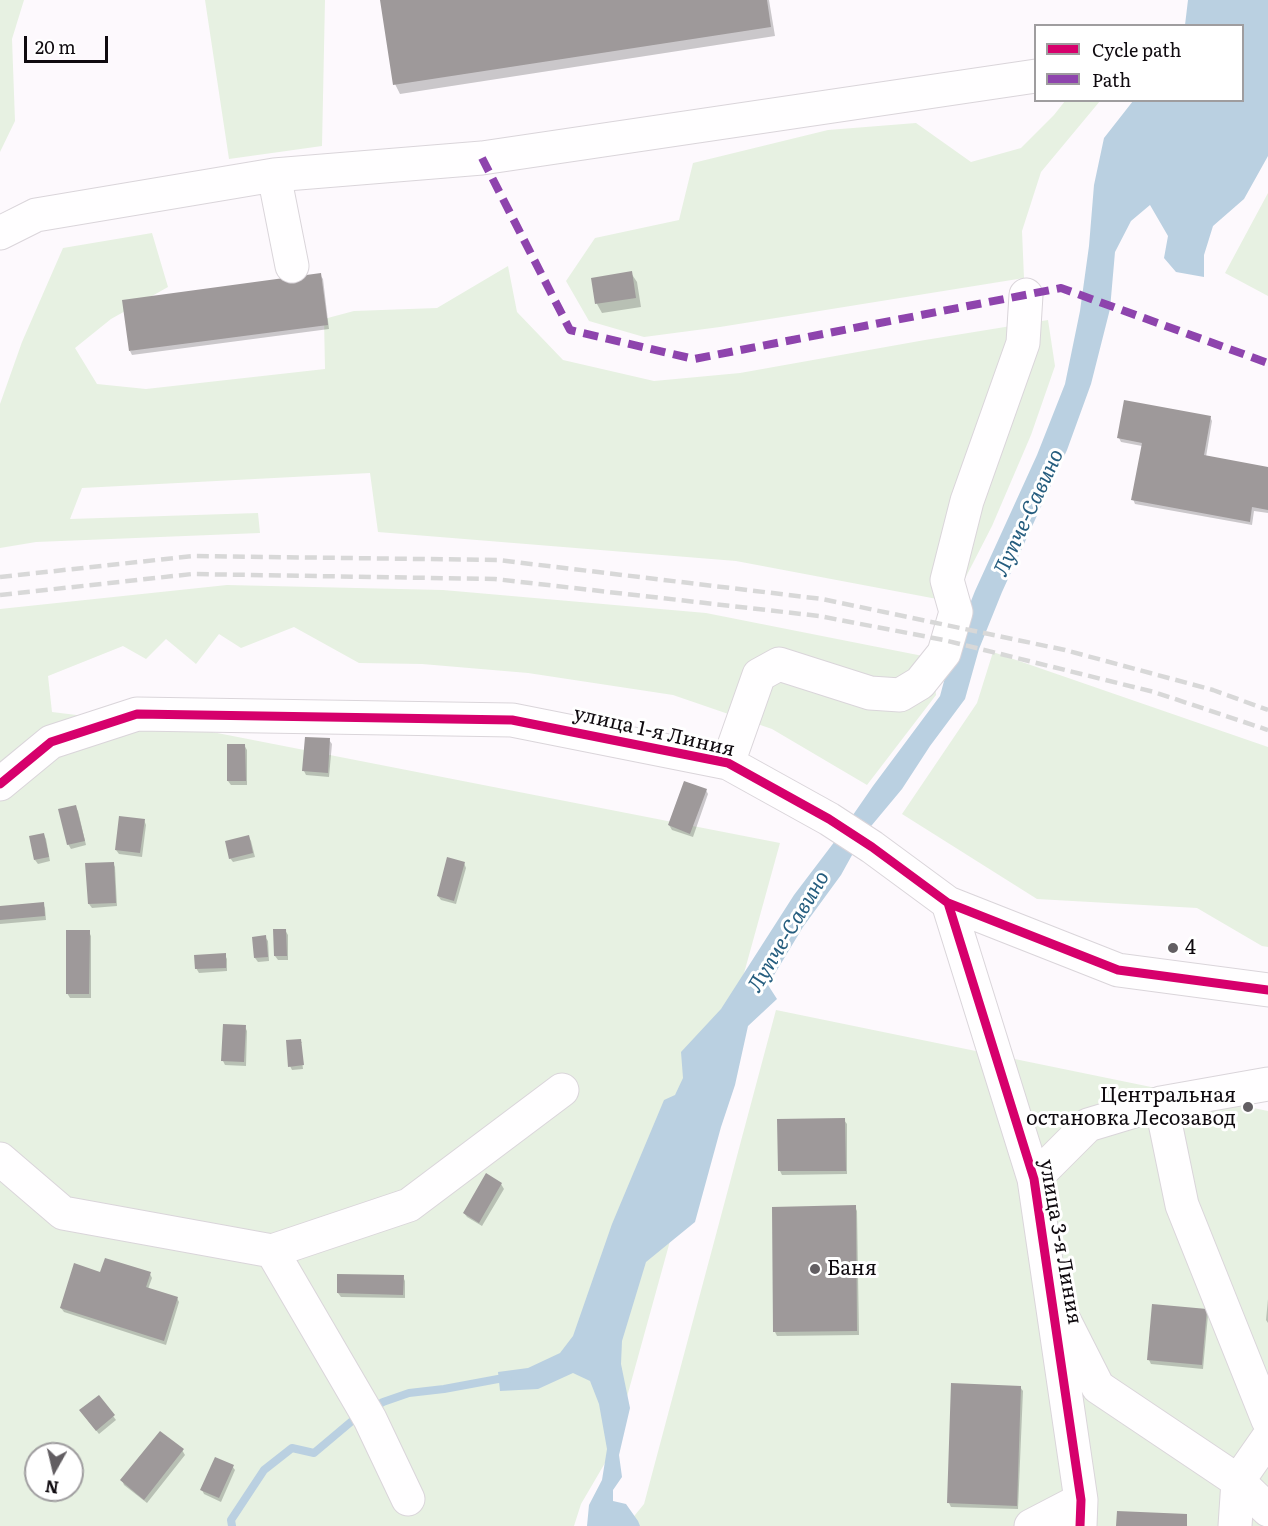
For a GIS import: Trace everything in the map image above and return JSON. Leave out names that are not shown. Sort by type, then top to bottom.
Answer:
[{"type":"street","points":[[0,233],[36,215],[274,175],[482,158],[1034,76]]},
{"type":"street","points":[[274,175],[292,266]]},
{"type":"street","points":[[728,763],[759,675],[779,664],[870,693],[900,695],[920,683],[944,653],[956,612],[947,580],[967,501],[1023,343],[1026,295]]},
{"type":"street","name":"улица 1-я Линия","points":[[0,784],[51,742],[137,714],[512,720],[728,763],[829,819],[872,847],[948,903],[1118,970],[1268,990]]},
{"type":"street","name":"улица 3-я Линия","points":[[948,903],[1034,1179],[1081,1513]]},
{"type":"street","points":[[1034,1179],[1088,1125],[1161,1103],[1268,1084]]},
{"type":"street","points":[[0,1160],[63,1213],[272,1251],[409,1205],[562,1090]]},
{"type":"street","points":[[1161,1103],[1182,1205],[1268,1420]]},
{"type":"street","points":[[272,1251],[370,1419],[408,1499]]},
{"type":"street","points":[[1052,1297],[1098,1387],[1238,1481],[1268,1510]]},
{"type":"street","points":[[1235,1526],[1238,1481],[1268,1438]]},
{"type":"street","points":[[1031,1526],[1081,1513]]},
{"type":"green space","points":[[0,0],[24,0],[12,39],[15,121],[0,152]]},
{"type":"green space","points":[[205,0],[325,0],[322,146],[229,159]]},
{"type":"green space","points":[[1064,102],[1099,102],[1041,172],[1022,231],[1024,278],[644,337],[589,321],[566,281],[595,238],[679,220],[693,163],[828,130],[916,123],[971,162],[1021,148]]},
{"type":"green space","points":[[1268,193],[1268,296],[1225,273]]},
{"type":"green space","points":[[152,233],[168,287],[111,319],[75,348],[97,384],[146,389],[325,369],[324,319],[354,311],[437,308],[508,266],[517,312],[563,360],[654,381],[740,373],[1048,320],[1055,366],[1031,435],[992,526],[953,602],[736,561],[378,532],[370,473],[82,488],[70,519],[258,513],[260,533],[36,542],[0,548],[0,404],[22,342],[63,248]]},
{"type":"green space","points":[[227,585],[443,590],[706,613],[933,658],[936,695],[867,785],[772,729],[673,695],[528,673],[422,664],[359,663],[294,627],[241,648],[219,634],[196,664],[166,639],[146,659],[123,646],[48,676],[52,712],[207,731],[780,843],[612,1451],[581,1504],[574,1526],[0,1526],[0,609]]},
{"type":"green space","points":[[993,652],[1268,747],[1268,947],[1262,946],[1197,908],[1037,899],[902,814],[977,703]]},
{"type":"green space","points":[[776,1010],[1268,1111],[1268,1526],[626,1526],[644,1504]]},
{"type":"water","name":"Лупче-Савино","points":[[1188,0],[1268,0],[1268,156],[1244,199],[1213,226],[1204,255],[1204,277],[1176,272],[1164,258],[1168,236],[1150,205],[1131,221],[1115,252],[1110,309],[1091,384],[1067,450],[1002,592],[979,649],[965,699],[902,789],[862,837],[841,875],[803,927],[768,985],[777,999],[748,1026],[735,1085],[695,1222],[646,1262],[622,1341],[621,1364],[630,1408],[619,1455],[622,1477],[613,1490],[613,1501],[626,1504],[640,1526],[587,1526],[589,1505],[602,1480],[607,1449],[599,1404],[590,1381],[573,1373],[538,1389],[500,1391],[498,1372],[528,1368],[560,1353],[573,1336],[612,1224],[664,1100],[675,1095],[683,1078],[681,1052],[721,1009],[794,895],[940,696],[954,644],[975,591],[1037,455],[1065,384],[1080,311],[1094,185],[1104,138],[1132,102],[1244,102],[1244,24],[1185,24]]},
{"type":"building","points":[[380,0],[767,0],[771,27],[393,85]]},
{"type":"building","points":[[632,271],[636,298],[595,304],[591,278]]},
{"type":"building","points":[[321,273],[328,325],[129,351],[122,300]]},
{"type":"building","points":[[1124,400],[1211,416],[1204,455],[1268,467],[1268,510],[1252,507],[1250,522],[1131,500],[1142,443],[1117,438]]},
{"type":"building","points":[[305,737],[330,738],[328,773],[302,771]]},
{"type":"building","points":[[227,744],[245,744],[246,781],[227,781]]},
{"type":"building","points":[[684,781],[707,789],[690,834],[668,825]]},
{"type":"building","points":[[76,805],[85,841],[67,845],[58,809]]},
{"type":"building","points":[[119,816],[145,819],[140,853],[115,850]]},
{"type":"building","points":[[44,833],[49,857],[34,860],[29,836]]},
{"type":"building","points":[[249,835],[253,853],[229,859],[225,841]]},
{"type":"building","points":[[447,857],[465,862],[454,901],[437,896]]},
{"type":"building","points":[[114,862],[116,903],[88,904],[85,863]]},
{"type":"building","points":[[44,902],[45,916],[0,920],[0,906]]},
{"type":"building","points":[[273,929],[286,929],[287,956],[274,956]]},
{"type":"building","points":[[66,930],[90,930],[89,994],[66,994]]},
{"type":"building","points":[[266,935],[268,957],[254,958],[252,937]]},
{"type":"building","points":[[226,953],[226,968],[195,969],[194,955]]},
{"type":"building","points":[[223,1024],[246,1025],[244,1062],[221,1061]]},
{"type":"building","points":[[301,1039],[304,1065],[288,1067],[286,1040]]},
{"type":"building","points":[[845,1118],[846,1171],[778,1171],[777,1119]]},
{"type":"building","points":[[486,1173],[502,1183],[479,1223],[463,1213]]},
{"type":"building","name":"Баня","points":[[856,1205],[857,1331],[773,1332],[772,1207]]},
{"type":"building","points":[[105,1258],[151,1272],[146,1287],[178,1297],[164,1341],[60,1308],[74,1263],[100,1272]]},
{"type":"building","points":[[337,1274],[404,1275],[403,1295],[337,1293]]},
{"type":"building","points":[[1152,1304],[1207,1309],[1202,1365],[1147,1360]]},
{"type":"building","points":[[951,1383],[1021,1386],[1017,1506],[947,1503]]},
{"type":"building","points":[[99,1395],[115,1415],[96,1431],[79,1410]]},
{"type":"building","points":[[160,1431],[184,1449],[144,1500],[120,1480]]},
{"type":"building","points":[[215,1457],[234,1465],[219,1498],[200,1490]]},
{"type":"building","points":[[1117,1511],[1187,1514],[1187,1526],[1116,1526]]},
{"type":"waterway","points":[[373,1408],[409,1393],[508,1379]]},
{"type":"waterway","points":[[232,1526],[231,1520],[264,1470],[292,1448],[314,1453],[362,1415]]},
{"type":"railway","points":[[0,577],[193,556],[498,560],[822,599],[1065,650],[1213,690],[1268,710]]},
{"type":"railway","points":[[0,595],[192,574],[495,579],[819,616],[944,640],[1154,692],[1268,730]]},
{"type":"marked path","points":[[482,158],[570,330],[694,359],[1061,288],[1268,363]]},
{"type":"cycle path","points":[[0,784],[51,742],[137,714],[512,720],[728,763],[829,819],[872,847],[948,903],[1118,970],[1268,990]]},
{"type":"cycle path","points":[[948,903],[1034,1179],[1081,1500],[1080,1526]]},
{"type":"place","name":"4","points":[[1173,948]]},
{"type":"place","name":"Центральная остановка Лесозавод","points":[[1248,1107]]},
{"type":"place","name":"Баня","points":[[815,1269]]}]
